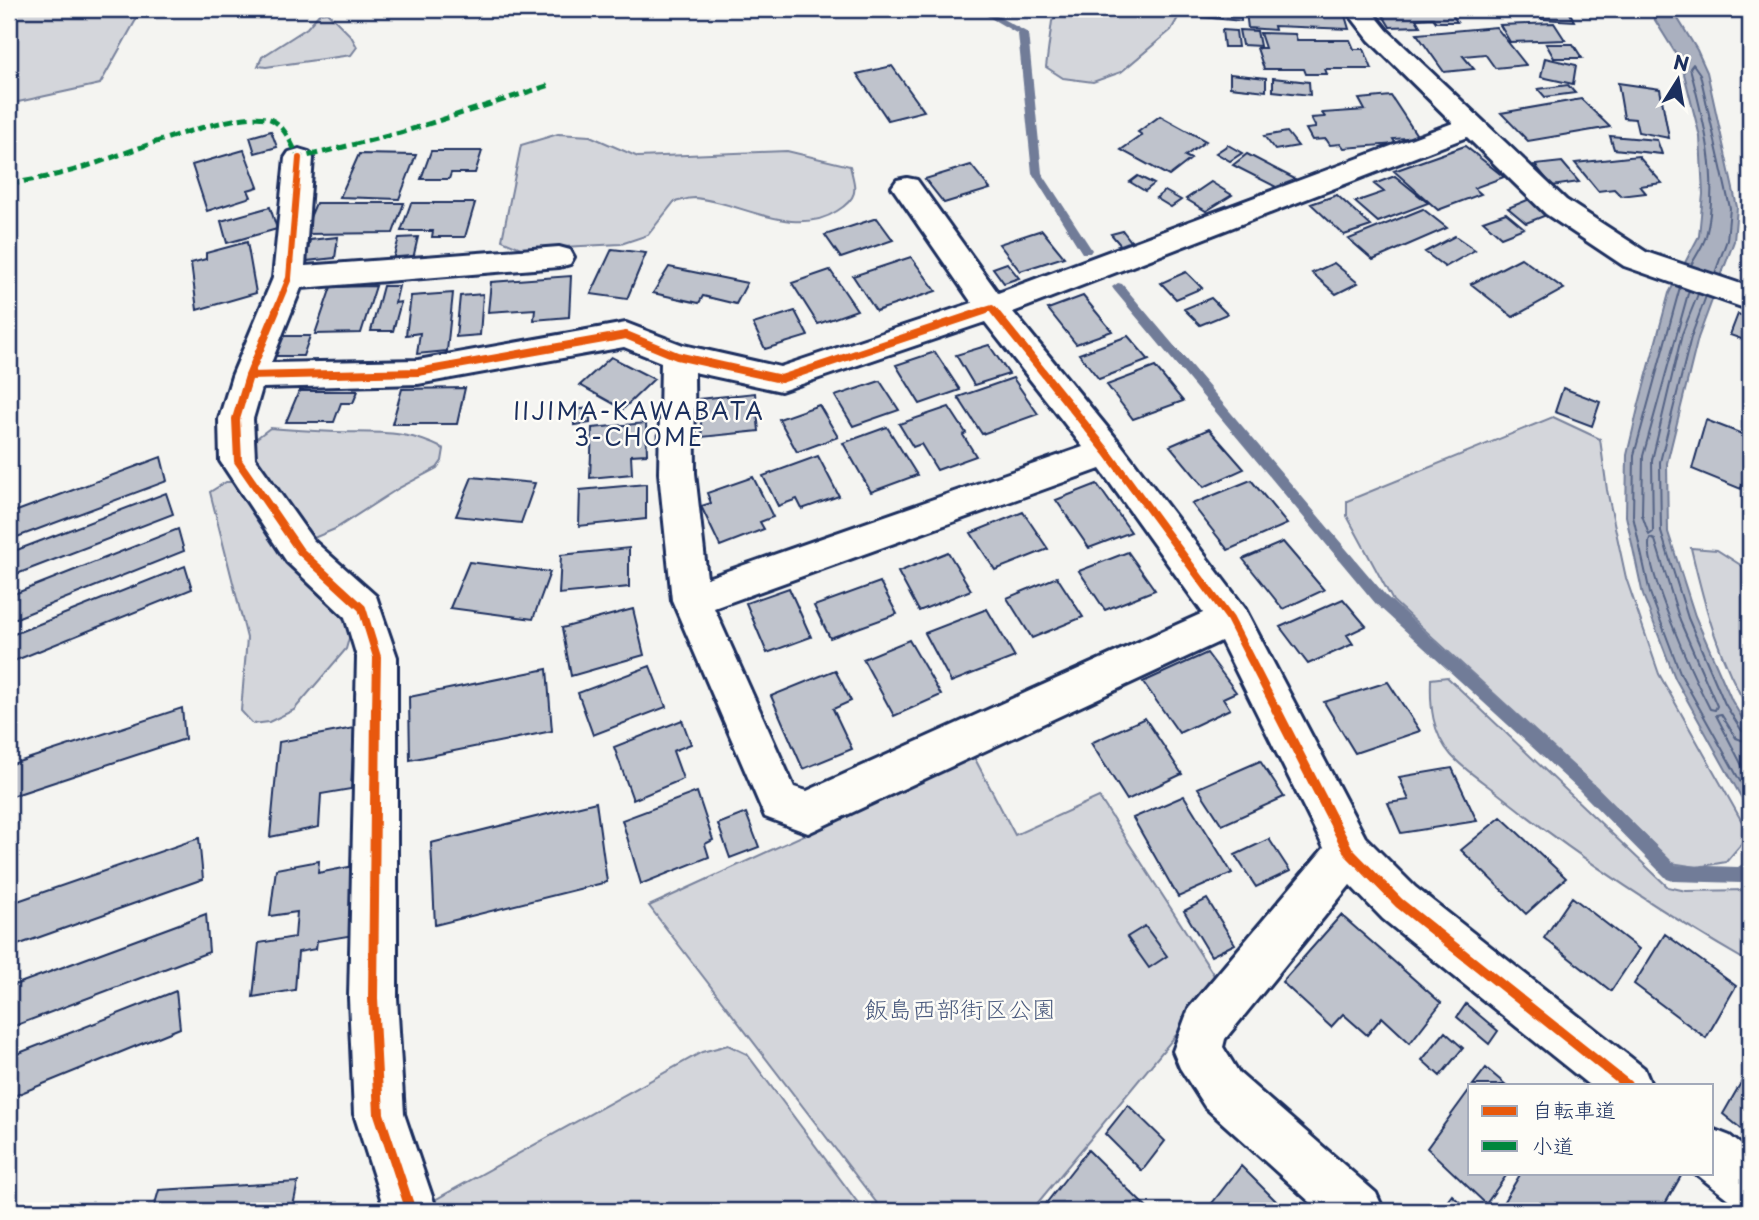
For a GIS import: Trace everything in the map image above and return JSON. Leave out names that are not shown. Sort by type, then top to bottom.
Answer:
[{"type":"street","points":[[1357,9],[1378,35],[1556,207],[1636,259],[1750,299]]},
{"type":"street","points":[[248,376],[418,372],[626,335],[677,356],[781,379],[992,308],[1471,126]]},
{"type":"street","points":[[299,158],[289,278],[248,376],[236,419],[238,461],[300,551],[362,608],[377,657],[373,998],[379,1114],[411,1211]]},
{"type":"street","points":[[907,187],[992,308],[1107,452],[1230,620],[1349,852],[1399,903],[1625,1084]]},
{"type":"street","points":[[289,278],[559,257]]},
{"type":"street","points":[[677,356],[677,473],[691,600],[780,803],[808,812],[1230,620]]},
{"type":"street","points":[[691,600],[1107,452]]},
{"type":"street","points":[[1349,852],[1206,1025],[1197,1051],[1223,1090],[1358,1211]]},
{"type":"street","points":[[1714,1156],[1750,1184]]},
{"type":"green space","points":[[9,9],[142,9],[100,84],[9,104]]},
{"type":"green space","points":[[1067,9],[1183,9],[1171,30],[1121,72],[1093,82],[1063,78],[1046,67],[1052,21]]},
{"type":"green space","points":[[327,12],[351,36],[357,47],[351,55],[258,66],[262,57],[307,28],[320,13]]},
{"type":"green space","points":[[558,134],[590,136],[638,157],[787,151],[850,166],[854,192],[849,201],[837,211],[820,219],[803,221],[785,220],[713,201],[690,198],[674,202],[648,235],[621,244],[523,249],[502,240],[521,145]]},
{"type":"green space","points":[[1553,417],[1600,439],[1607,490],[1626,578],[1659,674],[1745,827],[1743,842],[1726,862],[1697,867],[1671,863],[1596,787],[1393,601],[1347,516],[1347,501]]},
{"type":"green space","points":[[270,428],[391,433],[417,438],[444,449],[442,461],[437,468],[399,488],[335,529],[314,538],[297,530],[248,458],[254,440]]},
{"type":"green space","points":[[226,482],[237,482],[355,617],[346,649],[294,710],[269,722],[253,724],[241,711],[247,638],[210,492]]},
{"type":"green space","points":[[1691,548],[1717,550],[1750,571],[1750,711],[1721,653]]},
{"type":"green space","points":[[1447,677],[1668,887],[1686,891],[1750,890],[1750,963],[1655,906],[1594,865],[1457,761],[1440,738],[1432,709],[1431,679]]},
{"type":"green space","name":"飯島西部街区公園","points":[[974,757],[1015,835],[1099,797],[1219,983],[1031,1211],[883,1211],[649,906]]},
{"type":"green space","points":[[728,1045],[747,1054],[864,1211],[438,1211],[433,1201],[702,1052]]},
{"type":"water","points":[[1648,9],[1672,9],[1707,72],[1737,207],[1734,241],[1698,338],[1667,463],[1668,532],[1695,616],[1732,701],[1750,731],[1750,813],[1675,678],[1643,595],[1626,516],[1627,455],[1639,404],[1669,293],[1699,236],[1703,194],[1700,137],[1681,62]]},
{"type":"building","points":[[1194,9],[1241,9],[1241,21],[1193,16]]},
{"type":"building","points":[[1263,9],[1343,9],[1349,29],[1274,26],[1275,30],[1248,28],[1246,12],[1264,13]]},
{"type":"building","points":[[1379,9],[1469,9],[1472,13],[1452,14],[1457,22],[1436,22],[1433,18],[1416,19],[1420,26],[1390,27]]},
{"type":"building","points":[[1493,9],[1532,9],[1535,17],[1496,15]]},
{"type":"building","points":[[1538,9],[1568,9],[1574,21],[1542,19]]},
{"type":"building","points":[[1722,9],[1750,9],[1750,13],[1727,14]]},
{"type":"building","points":[[1554,23],[1565,40],[1510,42],[1500,25]]},
{"type":"building","points":[[1496,27],[1526,65],[1495,68],[1485,54],[1463,56],[1474,69],[1444,72],[1417,34]]},
{"type":"building","points":[[1222,30],[1236,31],[1238,47],[1224,47]]},
{"type":"building","points":[[1239,30],[1257,31],[1260,46],[1242,45]]},
{"type":"building","points":[[1260,33],[1295,34],[1297,40],[1350,40],[1354,49],[1364,49],[1372,69],[1325,69],[1327,74],[1306,74],[1304,69],[1264,69],[1257,48],[1265,48]]},
{"type":"building","points":[[1546,44],[1573,44],[1582,58],[1554,58]]},
{"type":"building","points":[[1545,58],[1576,65],[1573,84],[1541,77]]},
{"type":"building","points":[[892,66],[924,111],[888,120],[857,74]]},
{"type":"building","points":[[1230,74],[1266,78],[1266,91],[1230,87]]},
{"type":"building","points":[[1273,78],[1309,82],[1310,95],[1273,91]]},
{"type":"building","points":[[1618,83],[1660,89],[1669,138],[1638,132],[1635,119],[1624,118]]},
{"type":"building","points":[[1568,85],[1575,93],[1545,97],[1538,89]]},
{"type":"building","points":[[1391,96],[1418,137],[1393,139],[1396,144],[1344,148],[1341,144],[1330,145],[1326,139],[1312,140],[1306,129],[1316,128],[1311,118],[1325,117],[1322,113],[1365,110],[1359,99]]},
{"type":"building","points":[[1581,99],[1610,127],[1528,141],[1501,113]]},
{"type":"building","points":[[1160,116],[1206,141],[1185,156],[1191,159],[1169,176],[1121,150],[1142,135],[1138,132]]},
{"type":"building","points":[[271,131],[277,147],[255,153],[250,137]]},
{"type":"building","points":[[1287,132],[1298,146],[1275,150],[1264,136]]},
{"type":"building","points":[[1610,136],[1657,140],[1662,154],[1614,149]]},
{"type":"building","points":[[1228,145],[1242,153],[1230,161],[1216,153]]},
{"type":"building","points":[[1465,146],[1504,177],[1474,188],[1481,194],[1438,210],[1394,171]]},
{"type":"building","points":[[244,150],[258,187],[248,190],[251,197],[207,211],[192,165]]},
{"type":"building","points":[[431,151],[482,151],[475,173],[451,173],[449,179],[421,179]]},
{"type":"building","points":[[359,154],[416,155],[399,199],[340,197]]},
{"type":"building","points":[[1247,154],[1295,179],[1282,190],[1233,165]]},
{"type":"building","points":[[1638,156],[1662,183],[1640,186],[1646,193],[1621,196],[1614,189],[1598,191],[1575,163]]},
{"type":"building","points":[[1562,162],[1579,182],[1552,186],[1535,165]]},
{"type":"building","points":[[971,165],[990,189],[944,203],[925,179]]},
{"type":"building","points":[[1138,176],[1154,184],[1145,191],[1130,182]]},
{"type":"building","points":[[1395,176],[1428,203],[1378,222],[1355,202],[1384,192],[1374,184]]},
{"type":"building","points":[[1211,182],[1232,195],[1206,211],[1186,199]]},
{"type":"building","points":[[1165,191],[1181,200],[1171,207],[1156,198]]},
{"type":"building","points":[[1337,195],[1371,226],[1344,235],[1311,204]]},
{"type":"building","points":[[1530,199],[1549,214],[1526,223],[1508,208]]},
{"type":"building","points":[[316,203],[404,203],[393,233],[303,234]]},
{"type":"building","points":[[411,203],[475,203],[465,237],[432,237],[433,231],[401,231]]},
{"type":"building","points":[[270,207],[277,229],[227,243],[221,221]]},
{"type":"building","points":[[1423,209],[1447,228],[1373,260],[1349,239]]},
{"type":"building","points":[[1506,213],[1524,228],[1501,237],[1483,221]]},
{"type":"building","points":[[877,218],[893,240],[841,258],[825,235]]},
{"type":"building","points":[[1042,230],[1064,257],[1020,271],[999,244]]},
{"type":"building","points":[[1123,231],[1133,244],[1122,247],[1111,234]]},
{"type":"building","points":[[1455,236],[1475,250],[1445,267],[1425,252]]},
{"type":"building","points":[[338,237],[335,258],[306,261],[310,240]]},
{"type":"building","points":[[418,237],[412,263],[392,263],[399,238]]},
{"type":"building","points":[[247,242],[256,293],[197,310],[191,263],[206,259],[206,253]]},
{"type":"building","points":[[612,249],[646,253],[627,299],[591,294]]},
{"type":"building","points":[[911,257],[936,291],[876,311],[853,276]]},
{"type":"building","points":[[1521,258],[1564,289],[1513,317],[1471,284]]},
{"type":"building","points":[[1007,263],[1019,278],[1004,283],[993,268]]},
{"type":"building","points":[[1334,263],[1358,283],[1336,294],[1312,273]]},
{"type":"building","points":[[669,267],[747,283],[736,304],[703,296],[699,303],[653,293]]},
{"type":"building","points":[[830,270],[857,310],[818,324],[792,283]]},
{"type":"building","points":[[1186,272],[1202,288],[1176,299],[1161,283]]},
{"type":"building","points":[[571,276],[569,317],[534,320],[535,309],[488,312],[491,282]]},
{"type":"building","points":[[376,286],[361,333],[315,334],[331,287]]},
{"type":"building","points":[[383,286],[399,286],[395,303],[401,302],[393,331],[371,331]]},
{"type":"building","points":[[453,293],[447,351],[417,354],[420,333],[406,335],[411,296]]},
{"type":"building","points":[[483,294],[480,335],[456,337],[460,296]]},
{"type":"building","points":[[1083,296],[1112,331],[1076,344],[1048,309]]},
{"type":"building","points":[[1211,298],[1227,314],[1200,325],[1184,309]]},
{"type":"building","points":[[795,311],[808,336],[765,349],[753,324]]},
{"type":"building","points":[[1738,314],[1750,319],[1750,342],[1730,335]]},
{"type":"building","points":[[275,336],[310,336],[303,356],[267,356]]},
{"type":"building","points":[[1128,336],[1149,360],[1099,379],[1079,354]]},
{"type":"building","points":[[989,345],[1009,374],[974,385],[956,355]]},
{"type":"building","points":[[935,352],[960,390],[920,404],[896,365]]},
{"type":"building","points":[[611,357],[654,379],[623,409],[580,385]]},
{"type":"building","points":[[1155,367],[1183,401],[1133,419],[1107,385]]},
{"type":"building","points":[[1013,378],[1038,414],[982,434],[958,397]]},
{"type":"building","points":[[880,381],[899,410],[853,426],[835,396]]},
{"type":"building","points":[[465,388],[457,424],[392,424],[402,389]]},
{"type":"building","points":[[1563,388],[1600,402],[1592,426],[1555,412]]},
{"type":"building","points":[[299,391],[358,391],[353,403],[341,403],[334,422],[286,422]]},
{"type":"building","points":[[755,393],[759,431],[702,437],[699,399]]},
{"type":"building","points":[[819,405],[838,437],[797,452],[779,419]]},
{"type":"building","points":[[949,407],[966,433],[963,435],[976,456],[937,470],[921,444],[913,447],[899,424]]},
{"type":"building","points":[[590,408],[590,423],[574,425],[575,410]]},
{"type":"building","points":[[1706,420],[1750,437],[1750,453],[1741,489],[1692,469]]},
{"type":"building","points":[[646,423],[647,454],[631,455],[632,474],[590,478],[592,428]]},
{"type":"building","points":[[887,427],[917,475],[871,492],[843,443]]},
{"type":"building","points":[[1209,429],[1244,469],[1204,487],[1170,446]]},
{"type":"building","points":[[818,456],[839,496],[802,509],[797,499],[778,506],[763,476]]},
{"type":"building","points":[[161,457],[167,481],[9,540],[9,514]]},
{"type":"building","points":[[472,477],[535,483],[521,523],[456,516]]},
{"type":"building","points":[[753,477],[773,517],[760,522],[764,529],[720,546],[701,506],[711,503],[707,493]]},
{"type":"building","points":[[1251,480],[1287,524],[1228,550],[1192,504]]},
{"type":"building","points":[[646,484],[646,519],[579,526],[580,490]]},
{"type":"building","points":[[1097,484],[1131,532],[1089,548],[1056,500]]},
{"type":"building","points":[[166,493],[173,514],[9,577],[9,553]]},
{"type":"building","points":[[1743,506],[1750,508],[1750,553],[1744,552]]},
{"type":"building","points":[[1023,512],[1048,549],[995,570],[971,533]]},
{"type":"building","points":[[178,529],[184,551],[9,621],[9,596]]},
{"type":"building","points":[[1283,542],[1324,590],[1283,609],[1243,559]]},
{"type":"building","points":[[629,548],[629,587],[559,594],[561,555]]},
{"type":"building","points":[[948,552],[971,590],[919,611],[898,572]]},
{"type":"building","points":[[1128,552],[1155,590],[1105,610],[1079,571]]},
{"type":"building","points":[[469,562],[550,572],[533,619],[450,608]]},
{"type":"building","points":[[185,566],[192,589],[9,663],[9,636]]},
{"type":"building","points":[[1057,577],[1083,617],[1032,638],[1007,598]]},
{"type":"building","points":[[880,582],[897,614],[830,638],[814,606]]},
{"type":"building","points":[[789,588],[811,637],[767,653],[746,603]]},
{"type":"building","points":[[1343,599],[1366,626],[1347,635],[1353,644],[1308,664],[1280,627]]},
{"type":"building","points":[[633,609],[644,655],[571,676],[562,628]]},
{"type":"building","points":[[987,609],[1015,657],[951,682],[925,633]]},
{"type":"building","points":[[909,640],[941,695],[894,716],[863,659]]},
{"type":"building","points":[[1207,653],[1236,692],[1223,698],[1230,709],[1179,733],[1143,682]]},
{"type":"building","points":[[650,666],[666,707],[593,735],[578,693]]},
{"type":"building","points":[[547,669],[552,731],[410,760],[409,697]]},
{"type":"building","points":[[835,670],[851,701],[833,709],[852,749],[803,769],[771,696]]},
{"type":"building","points":[[1388,682],[1420,731],[1355,753],[1324,702]]},
{"type":"building","points":[[182,708],[185,739],[9,797],[9,765]]},
{"type":"building","points":[[1145,718],[1182,774],[1127,800],[1091,743]]},
{"type":"building","points":[[682,720],[691,744],[673,751],[683,779],[633,800],[614,747]]},
{"type":"building","points":[[354,728],[351,789],[321,794],[319,827],[270,837],[279,742]]},
{"type":"building","points":[[1260,761],[1284,797],[1222,825],[1198,788]]},
{"type":"building","points":[[1452,768],[1477,821],[1401,833],[1388,803],[1409,800],[1399,777]]},
{"type":"building","points":[[697,792],[713,840],[705,844],[709,857],[641,884],[622,820]]},
{"type":"building","points":[[1184,796],[1232,873],[1178,897],[1133,818]]},
{"type":"building","points":[[596,802],[607,882],[435,925],[431,843]]},
{"type":"building","points":[[746,813],[759,847],[730,858],[718,824]]},
{"type":"building","points":[[1501,817],[1566,878],[1526,914],[1461,850]]},
{"type":"building","points":[[199,838],[203,879],[9,948],[9,904]]},
{"type":"building","points":[[1269,839],[1290,871],[1256,887],[1235,855]]},
{"type":"building","points":[[319,861],[318,873],[359,865],[354,935],[317,941],[316,949],[298,952],[295,990],[253,997],[259,943],[295,937],[297,912],[270,916],[276,869]]},
{"type":"building","points":[[1572,897],[1639,949],[1611,991],[1544,938]]},
{"type":"building","points":[[1207,899],[1235,944],[1211,956],[1184,911]]},
{"type":"building","points":[[206,914],[209,952],[9,1028],[9,987]]},
{"type":"building","points":[[1341,915],[1441,1003],[1410,1043],[1382,1017],[1367,1035],[1343,1014],[1331,1027],[1282,982]]},
{"type":"building","points":[[1145,926],[1167,956],[1149,968],[1127,937]]},
{"type":"building","points":[[1665,934],[1736,986],[1706,1038],[1634,984]]},
{"type":"building","points":[[176,991],[180,1028],[9,1098],[9,1057]]},
{"type":"building","points":[[1466,1004],[1498,1031],[1489,1044],[1457,1017]]},
{"type":"building","points":[[1445,1032],[1463,1048],[1440,1076],[1422,1060]]},
{"type":"building","points":[[1750,1067],[1750,1136],[1723,1114]]},
{"type":"building","points":[[1486,1068],[1505,1084],[1474,1084]]},
{"type":"building","points":[[1468,1092],[1468,1174],[1507,1174],[1486,1204],[1427,1148]]},
{"type":"building","points":[[1128,1105],[1165,1141],[1142,1171],[1105,1134]]},
{"type":"building","points":[[1088,1150],[1150,1211],[1040,1211]]},
{"type":"building","points":[[1241,1166],[1286,1211],[1206,1211]]},
{"type":"building","points":[[1520,1174],[1681,1176],[1661,1211],[1639,1211],[1634,1207],[1631,1211],[1498,1211]]},
{"type":"building","points":[[298,1182],[292,1211],[153,1211],[159,1190]]},
{"type":"building","points":[[1452,1195],[1469,1211],[1440,1211]]},
{"type":"waterway","points":[[979,9],[1023,33],[1037,173],[1086,250]]},
{"type":"waterway","points":[[1118,287],[1381,600],[1584,785],[1673,873],[1741,875],[1750,867]]},
{"type":"marked path","points":[[9,184],[62,174],[203,129],[255,117],[275,122],[299,158],[400,133],[550,85]]},
{"type":"cycle path","points":[[299,158],[289,278],[249,376],[236,419],[238,461],[300,551],[362,608],[377,657],[373,998],[379,1114],[411,1211]]},
{"type":"cycle path","points":[[249,376],[418,372],[626,335],[677,356],[781,379],[992,308],[1107,452],[1230,619],[1349,852],[1399,903],[1626,1084]]},
{"type":"district","name":"IIJIMA-KAWABATA 3-CHOME","points":[[639,425]]}]
